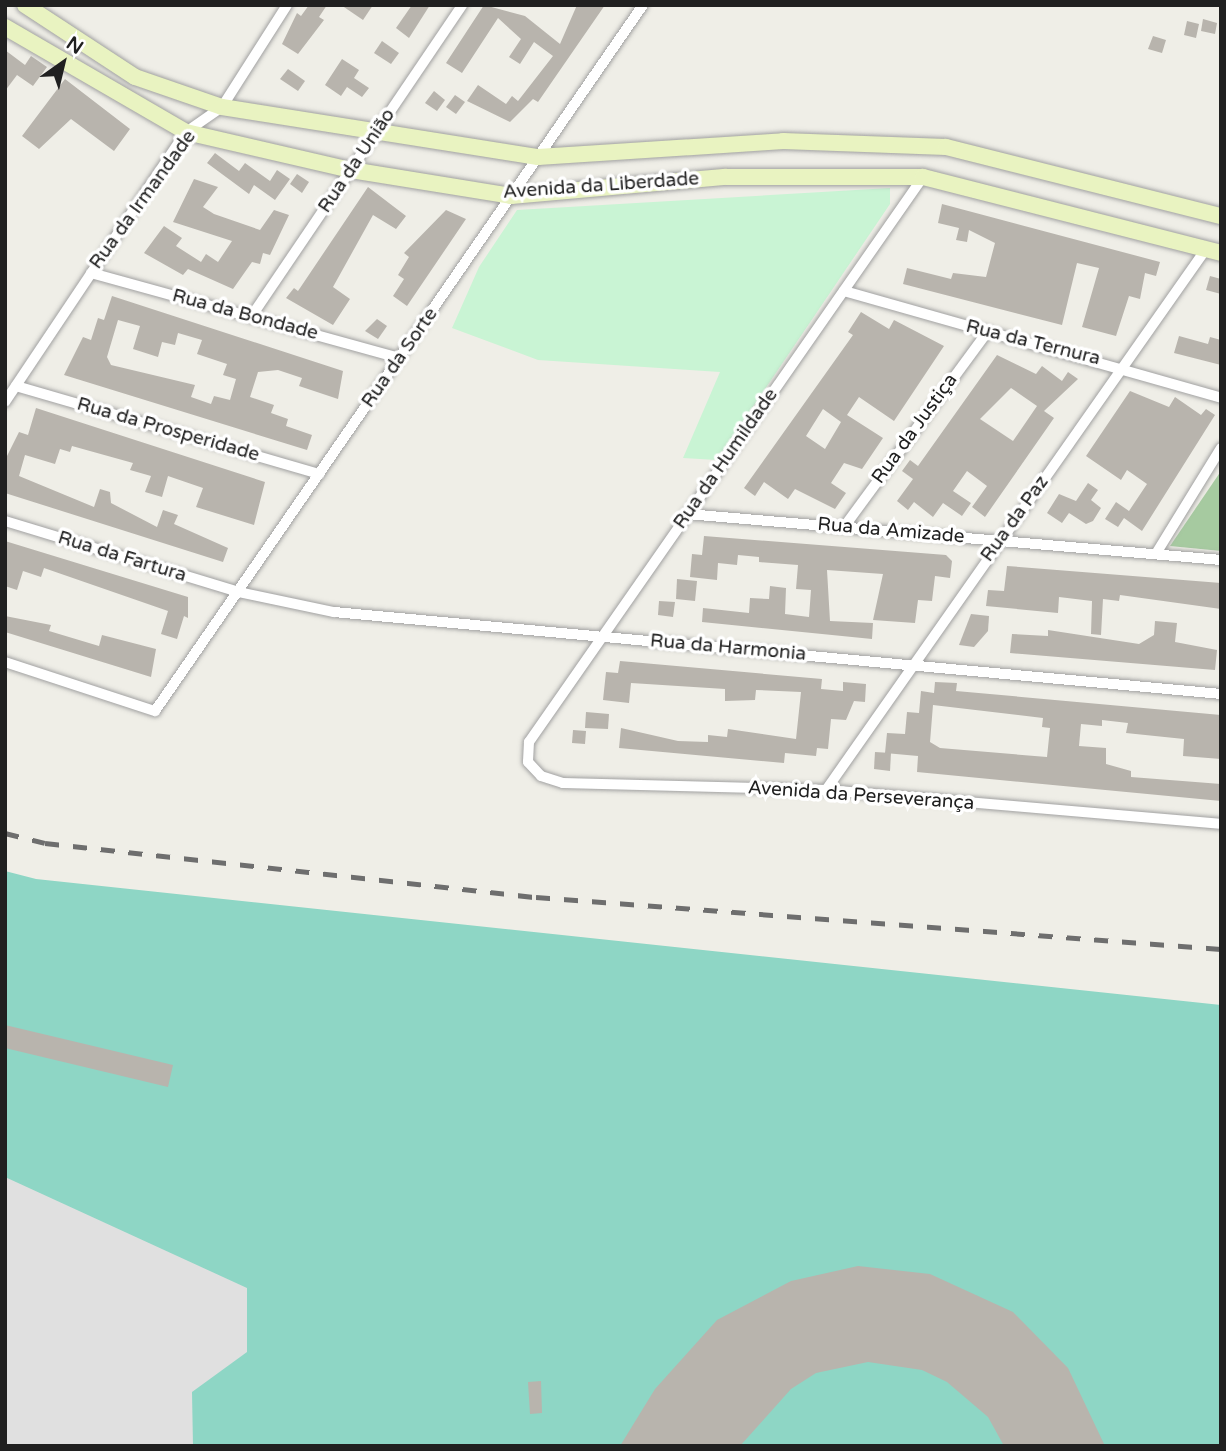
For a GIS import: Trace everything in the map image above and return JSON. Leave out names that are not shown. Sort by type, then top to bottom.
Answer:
[{"type":"street","name":"Avenida da Liberdade","points":[[26,5],[135,77],[222,107],[538,157],[884,141],[946,147],[1221,216]]},
{"type":"street","name":"Rua da Irmandade","points":[[5,402],[186,132],[222,107],[287,5]]},
{"type":"street","name":"Rua da União","points":[[251,317],[462,5]]},
{"type":"street","name":"Rua da Sorte","points":[[5,662],[155,711],[643,5]]},
{"type":"street","name":"Avenida da Liberdade","points":[[5,27],[186,132],[351,170],[511,196],[726,177],[923,177],[1213,251]]},
{"type":"street","name":"Rua da Humildade","points":[[529,742],[923,177]]},
{"type":"street","name":"Rua da Paz","points":[[826,790],[1124,367],[1213,251]]},
{"type":"street","name":"Rua da Bondade","points":[[91,273],[400,358]]},
{"type":"street","name":"Rua da Ternura","points":[[844,291],[987,332],[1124,367],[1221,398]]},
{"type":"street","name":"Rua da Justiça","points":[[844,527],[987,332]]},
{"type":"street","name":"Rua da Prosperidade","points":[[16,386],[319,474]]},
{"type":"street","points":[[1157,552],[1221,448]]},
{"type":"street","name":"Rua da Amizade","points":[[688,514],[1157,552],[1221,560]]},
{"type":"street","name":"Rua da Fartura","points":[[5,521],[238,592]]},
{"type":"street","name":"Rua da Harmonia","points":[[238,592],[334,612],[1221,694]]},
{"type":"street","name":"Avenida da Perseverança","points":[[529,742],[528,762],[541,776],[563,783],[826,790],[1221,824]]},
{"type":"green space","points":[[890,188],[890,204],[717,460],[683,458],[720,372],[538,360],[452,328],[479,267],[517,210]]},
{"type":"green space","points":[[1221,471],[1221,551],[1170,546]]},
{"type":"shaded area","points":[[5,871],[36,879],[1221,1005],[1221,1446],[5,1446]]},
{"type":"shaded area","points":[[5,1177],[247,1288],[247,1352],[192,1392],[193,1446],[5,1446]]},
{"type":"building","points":[[309,5],[327,5],[319,17],[324,20],[298,54],[282,44],[297,13],[301,16]]},
{"type":"building","points":[[341,5],[373,5],[363,20]]},
{"type":"building","points":[[412,5],[430,5],[409,38],[396,28]]},
{"type":"building","points":[[484,5],[525,16],[560,44],[577,5],[605,5],[538,102],[533,99],[510,122],[467,101],[478,85],[506,104],[512,96],[518,101],[553,56],[534,42],[520,64],[509,57],[521,39],[498,18],[462,73],[446,63]]},
{"type":"building","points":[[1203,19],[1217,23],[1215,34],[1201,31]]},
{"type":"building","points":[[1187,21],[1199,24],[1196,38],[1184,35]]},
{"type":"building","points":[[1153,36],[1166,40],[1162,53],[1148,49]]},
{"type":"building","points":[[382,41],[399,53],[391,64],[374,53]]},
{"type":"building","points":[[5,50],[25,65],[31,56],[47,67],[33,86],[17,75],[5,91]]},
{"type":"building","points":[[342,59],[359,70],[354,78],[369,88],[362,97],[347,87],[341,96],[325,85]]},
{"type":"building","points":[[288,69],[305,81],[298,91],[280,79]]},
{"type":"building","points":[[65,79],[130,129],[114,151],[71,119],[39,149],[22,136]]},
{"type":"building","points":[[434,91],[445,100],[437,111],[425,103]]},
{"type":"building","points":[[455,95],[465,102],[456,114],[446,107]]},
{"type":"building","points":[[215,153],[239,171],[245,163],[270,181],[277,170],[290,179],[275,200],[254,185],[249,194],[207,163]]},
{"type":"building","points":[[297,174],[309,182],[302,193],[290,184]]},
{"type":"building","points":[[194,179],[218,187],[203,207],[214,214],[260,230],[274,210],[289,215],[270,255],[263,253],[260,264],[252,262],[233,289],[188,269],[183,275],[144,253],[164,226],[182,238],[176,246],[201,262],[206,254],[218,262],[232,241],[173,222]]},
{"type":"building","points":[[368,187],[406,216],[396,229],[373,215],[333,287],[350,299],[333,325],[286,298],[294,288],[298,291]]},
{"type":"building","points":[[942,204],[1160,262],[1156,276],[1145,273],[1140,299],[1129,296],[1116,336],[1082,327],[1099,268],[1077,263],[1062,325],[903,284],[907,268],[951,279],[953,273],[986,277],[995,243],[969,230],[967,242],[956,240],[959,228],[938,223]]},
{"type":"building","points":[[446,210],[466,219],[407,306],[393,296],[404,279],[398,275],[409,257],[404,253]]},
{"type":"building","points":[[1210,276],[1221,279],[1221,294],[1206,290]]},
{"type":"building","points":[[112,296],[343,371],[338,399],[299,386],[302,378],[278,370],[258,372],[250,397],[274,405],[271,413],[288,419],[286,426],[312,435],[307,450],[64,375],[83,337],[91,340],[98,318],[104,320]],"holes":[[[118,320],[140,326],[133,349],[158,357],[162,342],[175,345],[178,333],[202,340],[197,354],[227,364],[223,375],[236,379],[230,400],[214,396],[211,404],[191,397],[195,385],[111,365],[107,357]]]},
{"type":"building","points":[[861,312],[889,329],[894,320],[944,346],[894,421],[859,397],[847,415],[883,438],[862,469],[844,463],[831,483],[846,493],[835,509],[795,489],[788,499],[764,482],[755,496],[744,488],[853,335],[848,332]],"holes":[[[823,409],[841,422],[825,449],[806,436]]]},
{"type":"building","points":[[377,319],[387,326],[378,339],[365,331]]},
{"type":"building","points":[[1179,336],[1208,344],[1210,337],[1221,340],[1221,365],[1174,353]]},
{"type":"building","points":[[997,355],[1036,374],[1042,366],[1062,381],[1068,372],[1078,379],[1044,411],[1054,418],[985,517],[972,507],[987,486],[967,471],[953,491],[971,503],[962,516],[943,503],[933,517],[914,502],[908,510],[897,501],[913,479],[902,471],[910,460],[918,466]],"holes":[[[1011,388],[1037,406],[1013,441],[980,419]]]},
{"type":"building","points":[[1130,391],[1169,407],[1175,397],[1201,415],[1206,409],[1215,415],[1142,531],[1124,518],[1118,527],[1105,519],[1116,502],[1129,511],[1147,484],[1127,470],[1121,480],[1086,456]]},
{"type":"building","points":[[36,408],[265,482],[254,525],[196,507],[203,488],[168,476],[162,497],[145,492],[151,476],[130,470],[133,463],[72,446],[70,452],[60,449],[55,464],[25,455],[19,476],[94,507],[100,489],[110,492],[111,503],[157,527],[163,510],[178,515],[174,524],[228,548],[223,562],[5,493],[5,460],[19,432],[28,435]]},
{"type":"building","points":[[1088,483],[1098,490],[1091,500],[1101,508],[1093,521],[1086,524],[1069,513],[1062,523],[1047,513],[1059,494],[1076,501]]},
{"type":"building","points":[[704,536],[946,555],[952,561],[950,578],[935,576],[932,601],[918,600],[915,623],[873,620],[883,574],[827,570],[830,621],[873,623],[872,639],[702,622],[703,608],[749,613],[750,598],[769,599],[770,586],[786,588],[785,614],[809,617],[811,590],[796,589],[798,565],[759,562],[759,557],[738,555],[737,565],[718,563],[717,580],[690,577],[692,554],[702,555]]},
{"type":"building","points":[[5,541],[188,597],[188,618],[184,616],[177,639],[161,634],[168,611],[44,568],[41,577],[23,571],[17,590],[5,586]]},
{"type":"building","points":[[1007,566],[1221,583],[1221,609],[1120,595],[1119,601],[1103,599],[1101,635],[1091,634],[1092,601],[1059,597],[1058,613],[986,606],[988,590],[1004,591]]},
{"type":"building","points":[[677,579],[697,581],[695,601],[676,599]]},
{"type":"building","points":[[659,601],[675,602],[673,617],[658,615]]},
{"type":"building","points":[[971,614],[989,616],[988,631],[974,647],[959,645]]},
{"type":"building","points":[[5,616],[51,625],[49,631],[99,646],[102,635],[156,649],[151,677],[5,632]]},
{"type":"building","points":[[1155,621],[1177,623],[1175,642],[1217,650],[1215,670],[1010,653],[1012,634],[1048,636],[1048,630],[1139,644],[1154,635]]},
{"type":"building","points":[[620,661],[822,679],[821,689],[843,691],[843,682],[866,684],[865,702],[854,701],[846,720],[831,719],[828,749],[817,748],[816,756],[785,753],[784,763],[619,748],[621,728],[678,741],[708,742],[708,735],[727,737],[728,729],[796,739],[801,692],[756,690],[755,700],[725,701],[725,689],[631,683],[629,703],[603,700],[606,672],[618,673]]},
{"type":"building","points":[[935,682],[957,683],[956,691],[1221,715],[1221,759],[1183,756],[1184,739],[1126,733],[1128,723],[1102,720],[1102,726],[1081,724],[1079,746],[1106,748],[1106,764],[1131,771],[1131,777],[1221,784],[1221,801],[917,772],[918,756],[885,753],[887,733],[905,734],[907,712],[919,713],[921,691],[934,693]],"holes":[[[933,705],[1043,718],[1042,727],[1050,728],[1047,757],[940,748],[930,742]]]},
{"type":"building","points":[[586,712],[609,714],[608,729],[585,728]]},
{"type":"building","points":[[573,730],[586,731],[585,744],[572,743]]},
{"type":"building","points":[[875,752],[891,753],[890,771],[874,769]]},
{"type":"building","points":[[5,1025],[173,1065],[168,1087],[5,1048]]},
{"type":"building","points":[[858,1266],[930,1274],[1013,1312],[1068,1368],[1105,1446],[1004,1446],[988,1417],[947,1382],[922,1370],[868,1362],[816,1373],[791,1389],[740,1446],[620,1446],[655,1389],[717,1320],[791,1281]]},
{"type":"building","points":[[541,1381],[542,1413],[530,1414],[528,1382]]},
{"type":"railway","points":[[5,833],[45,843],[536,897],[1221,949]]}]
